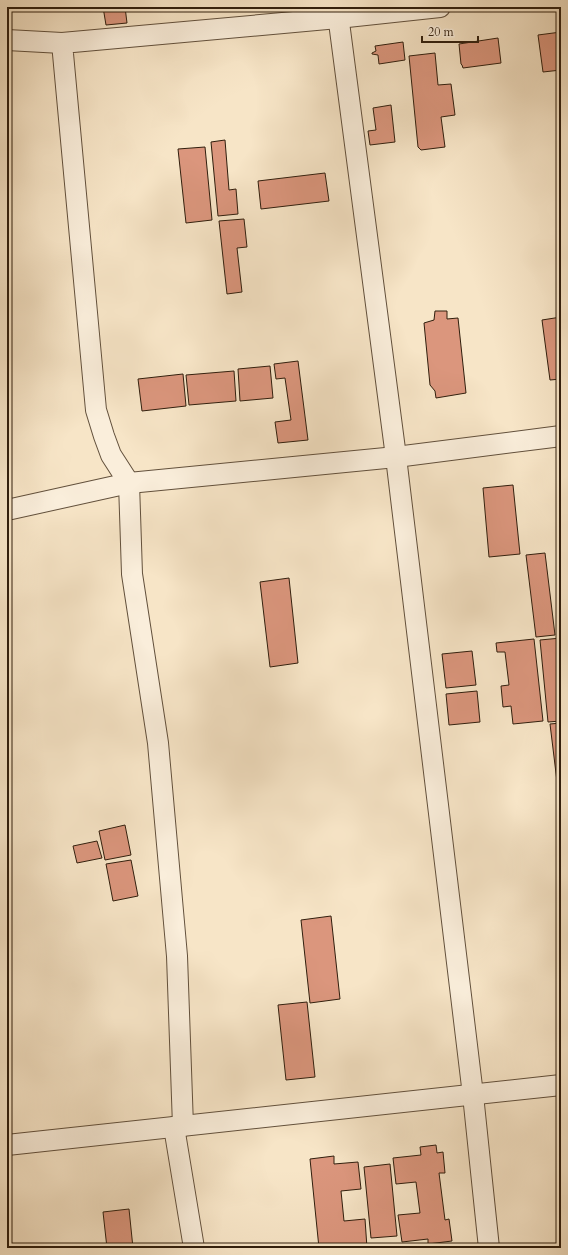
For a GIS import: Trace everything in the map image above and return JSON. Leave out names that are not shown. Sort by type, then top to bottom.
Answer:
[{"type":"street","points":[[7,40],[62,43],[337,12],[440,7]]},
{"type":"street","points":[[337,12],[396,457],[473,1095],[489,1248]]},
{"type":"street","points":[[62,43],[96,410],[111,456],[129,483],[132,574],[158,743],[177,956],[178,1126],[194,1248]]},
{"type":"street","points":[[7,510],[129,483],[396,457],[561,436]]},
{"type":"street","points":[[7,1145],[561,1085]]},
{"type":"building","points":[[103,7],[125,7],[127,23],[106,25]]},
{"type":"building","points":[[561,32],[561,70],[543,72],[538,35]]},
{"type":"building","points":[[498,38],[501,63],[463,68],[461,64],[459,44]]},
{"type":"building","points":[[403,42],[405,60],[379,64],[378,55],[372,54],[376,51],[375,46]]},
{"type":"building","points":[[435,53],[438,85],[451,84],[455,115],[441,117],[445,147],[421,150],[418,147],[409,56]]},
{"type":"building","points":[[391,105],[395,142],[370,145],[368,131],[376,130],[373,108]]},
{"type":"building","points":[[225,140],[229,190],[236,189],[238,214],[218,216],[211,142]]},
{"type":"building","points":[[205,147],[212,220],[186,223],[178,149]]},
{"type":"building","points":[[325,173],[329,201],[261,209],[258,181]]},
{"type":"building","points":[[244,219],[247,247],[237,248],[242,292],[227,294],[219,221]]},
{"type":"building","points":[[435,311],[447,311],[447,319],[458,318],[466,393],[436,398],[435,391],[430,385],[424,323],[434,320]]},
{"type":"building","points":[[561,317],[561,379],[550,380],[542,320]]},
{"type":"building","points":[[298,361],[308,440],[278,443],[275,422],[291,420],[285,378],[276,379],[274,364]]},
{"type":"building","points":[[270,366],[273,398],[240,401],[238,369]]},
{"type":"building","points":[[234,371],[236,401],[189,405],[186,375]]},
{"type":"building","points":[[183,374],[186,406],[142,411],[138,379]]},
{"type":"building","points":[[513,485],[520,554],[489,557],[483,488]]},
{"type":"building","points":[[545,553],[555,635],[536,637],[526,555]]},
{"type":"building","points":[[289,578],[298,663],[270,667],[260,582]]},
{"type":"building","points":[[561,638],[561,721],[548,722],[540,640]]},
{"type":"building","points":[[534,639],[543,721],[513,724],[511,706],[503,707],[501,686],[509,685],[505,652],[497,652],[496,643]]},
{"type":"building","points":[[472,651],[476,685],[446,688],[442,654]]},
{"type":"building","points":[[477,691],[480,722],[449,725],[446,694]]},
{"type":"building","points":[[561,723],[561,806],[560,806],[550,724]]},
{"type":"building","points":[[125,825],[131,855],[105,860],[99,831]]},
{"type":"building","points":[[97,841],[102,858],[77,863],[73,846]]},
{"type":"building","points":[[131,860],[138,896],[113,901],[106,864]]},
{"type":"building","points":[[331,916],[340,999],[310,1003],[301,920]]},
{"type":"building","points":[[307,1002],[315,1077],[286,1080],[278,1005]]},
{"type":"building","points":[[436,1145],[437,1153],[443,1152],[445,1173],[439,1173],[445,1220],[449,1219],[452,1241],[428,1244],[428,1239],[402,1242],[398,1215],[420,1213],[416,1182],[396,1184],[393,1158],[421,1155],[420,1147]]},
{"type":"building","points":[[334,1156],[334,1164],[358,1162],[361,1189],[341,1191],[344,1221],[365,1219],[367,1248],[319,1248],[310,1159]]},
{"type":"building","points":[[390,1164],[397,1236],[371,1238],[364,1167]]},
{"type":"building","points":[[129,1209],[133,1248],[107,1248],[103,1212]]}]
